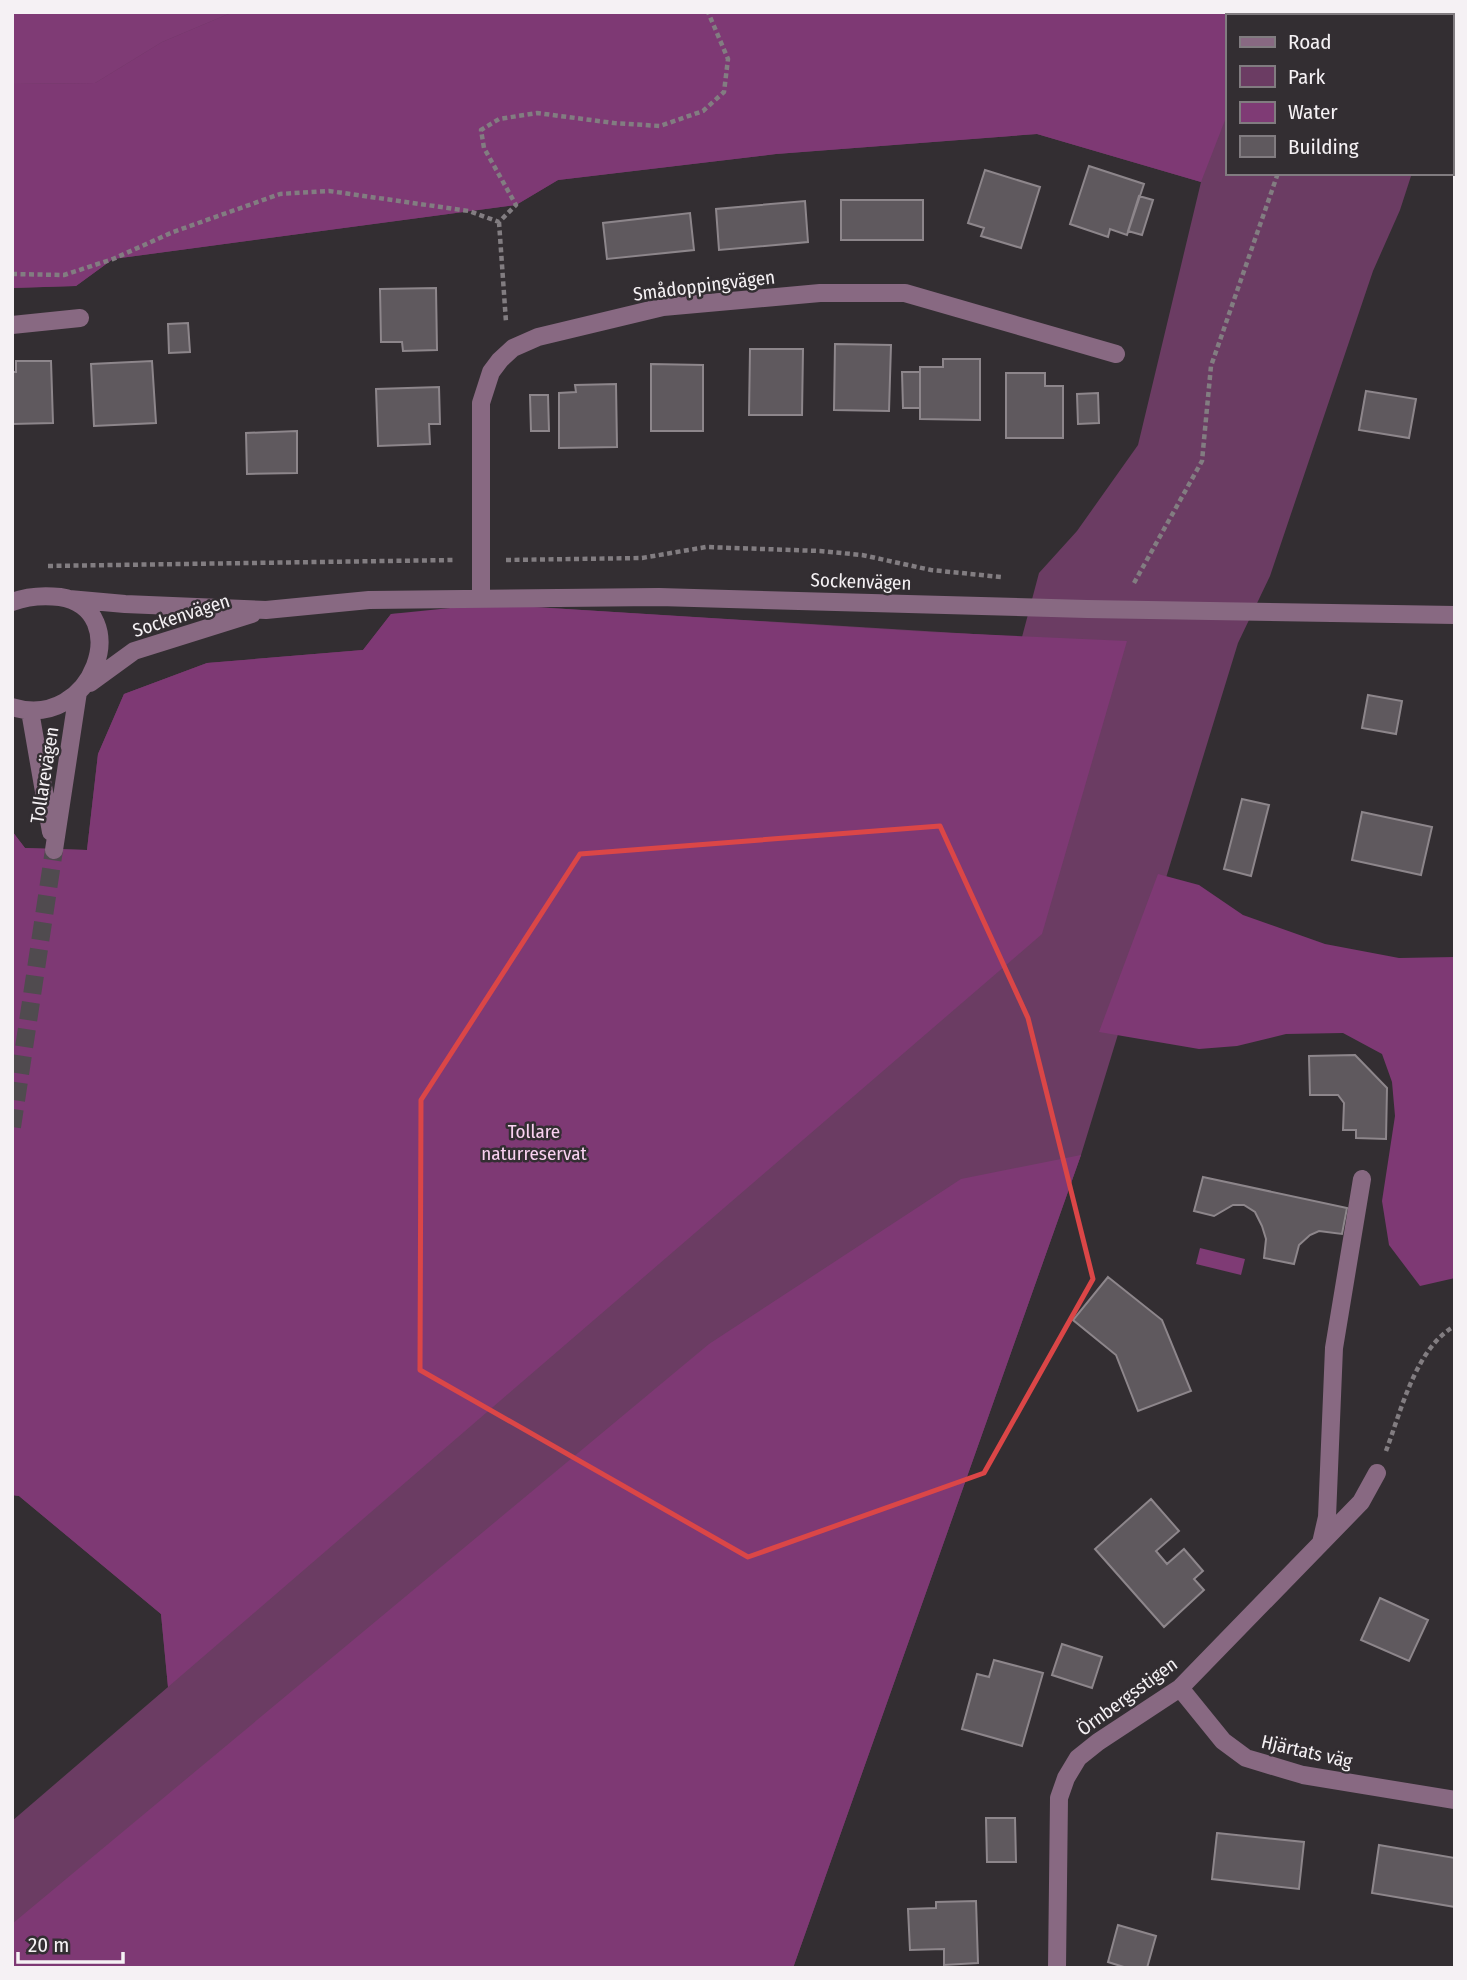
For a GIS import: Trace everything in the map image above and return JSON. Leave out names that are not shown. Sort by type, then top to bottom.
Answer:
[{"type":"street","name":"Smådoppingvägen","points":[[481,598],[481,403],[484,387],[500,360],[513,348],[538,337],[663,307],[820,293],[905,293],[1116,354]]},
{"type":"street","points":[[12,325],[80,318]]},
{"type":"street","name":"Sockenvägen","points":[[12,602],[37,596],[113,603],[266,610],[369,600],[659,597],[1087,609],[1455,615]]},
{"type":"street","points":[[69,599],[92,616],[100,637],[94,669],[78,692]]},
{"type":"street","name":"Sockenvägen","points":[[21,709],[58,707],[134,651],[266,610]]},
{"type":"street","name":"Tollarevägen","points":[[21,709],[54,850],[78,692]]},
{"type":"street","points":[[1321,1544],[1328,1504],[1334,1348],[1362,1179]]},
{"type":"street","name":"Örnbergsstigen","points":[[1058,1968],[1059,1798],[1078,1758],[1180,1688],[1361,1502],[1377,1473]]},
{"type":"street","name":"Hjärtats väg","points":[[1180,1688],[1223,1741],[1246,1758],[1303,1775],[1455,1800]]},
{"type":"path","points":[[503,290],[499,222],[516,205],[484,148],[481,130],[499,119],[537,113],[614,123],[660,125],[704,111],[724,92],[728,59],[708,12]]},
{"type":"path","points":[[1135,583],[1202,461],[1211,366],[1277,175]]},
{"type":"path","points":[[12,274],[64,275],[113,259],[173,232],[281,194],[329,191],[469,211],[499,222]]},
{"type":"path","points":[[46,566],[642,558],[706,547],[862,555],[931,570],[1009,578]]},
{"type":"path","points":[[1122,583],[1148,583]]},
{"type":"path","points":[[1377,1473],[1426,1352],[1445,1331],[1455,1326]]},
{"type":"highlighted area","points":[[940,826],[1028,1018],[1093,1279],[984,1473],[748,1557],[420,1370],[421,1100],[580,854]]},
{"type":"green space","name":"Tollare naturreservat","points":[[12,12],[1455,12],[1453,54],[1453,14],[1226,14],[1226,175],[1411,175],[1400,210],[1373,271],[1270,576],[1238,643],[1081,1155],[793,1968],[12,1968],[12,1821],[168,1687],[161,1614],[19,1496],[12,1495],[12,831],[25,848],[87,850],[98,754],[124,694],[207,663],[363,650],[391,614],[534,607],[1022,637],[1039,573],[1077,531],[1138,445],[1201,182],[1037,134],[776,154],[558,180],[516,205],[113,259],[76,286],[12,288]]},
{"type":"green space","points":[[233,12],[1268,12],[1226,14],[1226,118],[1201,182],[1037,134],[776,154],[558,180],[516,205],[113,259],[76,286],[12,288],[12,84],[95,83],[162,42]]},
{"type":"green space","points":[[470,606],[534,607],[929,632],[1127,641],[1042,934],[168,1687],[161,1614],[19,1496],[12,1495],[12,831],[25,848],[87,850],[98,754],[124,694],[207,663],[363,650],[391,614]]},
{"type":"green space","points":[[1158,874],[1199,885],[1243,915],[1325,944],[1399,958],[1455,957],[1455,1278],[1420,1286],[1389,1245],[1382,1201],[1395,1116],[1392,1082],[1382,1054],[1343,1033],[1286,1034],[1237,1046],[1199,1049],[1099,1032]]},
{"type":"green space","points":[[1081,1155],[793,1968],[12,1968],[12,1924],[709,1344],[961,1179]]},
{"type":"water","points":[[12,12],[233,12],[162,42],[95,83],[12,84]]},
{"type":"water","points":[[1200,1248],[1245,1259],[1241,1275],[1196,1264]]},
{"type":"building","points":[[1089,166],[1144,184],[1127,235],[1110,229],[1108,237],[1070,224]]},
{"type":"building","points":[[985,170],[1040,187],[1021,248],[981,236],[984,228],[968,223]]},
{"type":"building","points":[[1139,196],[1153,200],[1142,235],[1128,231]]},
{"type":"building","points":[[841,200],[923,200],[923,240],[841,240]]},
{"type":"building","points":[[805,201],[808,242],[719,250],[716,209]]},
{"type":"building","points":[[690,213],[694,250],[607,259],[603,223]]},
{"type":"building","points":[[436,288],[437,350],[403,351],[402,342],[381,342],[380,289]]},
{"type":"building","points":[[188,323],[190,352],[169,353],[168,324]]},
{"type":"building","points":[[835,344],[891,345],[889,411],[834,410]]},
{"type":"building","points":[[750,349],[803,349],[802,415],[749,415]]},
{"type":"building","points":[[943,359],[980,359],[980,420],[920,419],[920,367],[943,367]]},
{"type":"building","points":[[16,361],[51,361],[53,423],[12,424],[12,372],[16,372]]},
{"type":"building","points":[[152,361],[156,423],[94,426],[91,364]]},
{"type":"building","points":[[651,364],[703,365],[703,431],[651,431]]},
{"type":"building","points":[[902,372],[920,372],[920,408],[903,408]]},
{"type":"building","points":[[1006,373],[1045,373],[1045,386],[1063,386],[1063,438],[1006,438]]},
{"type":"building","points":[[616,384],[617,447],[559,448],[559,393],[576,392],[575,385]]},
{"type":"building","points":[[439,387],[440,424],[429,424],[430,444],[378,446],[376,389]]},
{"type":"building","points":[[1366,391],[1416,399],[1409,438],[1359,430]]},
{"type":"building","points":[[1098,393],[1099,423],[1078,424],[1077,394]]},
{"type":"building","points":[[530,395],[548,395],[549,431],[531,431]]},
{"type":"building","points":[[297,431],[297,473],[247,474],[246,433]]},
{"type":"building","points":[[1368,695],[1402,701],[1396,734],[1362,728]]},
{"type":"building","points":[[1242,799],[1269,805],[1251,876],[1224,869]]},
{"type":"building","points":[[1362,812],[1432,827],[1421,875],[1352,860]]},
{"type":"building","points":[[1355,1055],[1387,1088],[1386,1139],[1356,1138],[1356,1130],[1343,1130],[1344,1103],[1338,1095],[1310,1095],[1309,1056]]},
{"type":"building","points":[[1203,1177],[1347,1208],[1342,1234],[1319,1231],[1310,1235],[1299,1245],[1294,1264],[1264,1258],[1266,1239],[1255,1212],[1244,1205],[1233,1205],[1214,1216],[1194,1211]]},
{"type":"building","points":[[1108,1277],[1162,1320],[1191,1391],[1138,1411],[1116,1355],[1073,1320]]},
{"type":"building","points":[[1151,1499],[1179,1531],[1156,1551],[1167,1564],[1184,1549],[1203,1571],[1194,1579],[1204,1590],[1164,1627],[1095,1549]]},
{"type":"building","points":[[1380,1598],[1428,1620],[1409,1661],[1361,1640]]},
{"type":"building","points":[[1062,1644],[1102,1657],[1092,1688],[1052,1675]]},
{"type":"building","points":[[994,1660],[1043,1673],[1022,1746],[962,1729],[977,1674],[989,1677]]},
{"type":"building","points":[[986,1818],[1015,1818],[1016,1862],[987,1862]]},
{"type":"building","points":[[1217,1833],[1304,1842],[1299,1889],[1212,1879]]},
{"type":"building","points":[[1379,1845],[1455,1858],[1455,1907],[1372,1893]]},
{"type":"building","points":[[976,1901],[978,1963],[944,1965],[944,1949],[910,1950],[908,1909],[936,1908],[936,1902]]},
{"type":"building","points":[[1118,1925],[1156,1936],[1147,1968],[1127,1968],[1108,1962]]},
{"type":"tunnel","points":[[12,1127],[54,850]]}]
